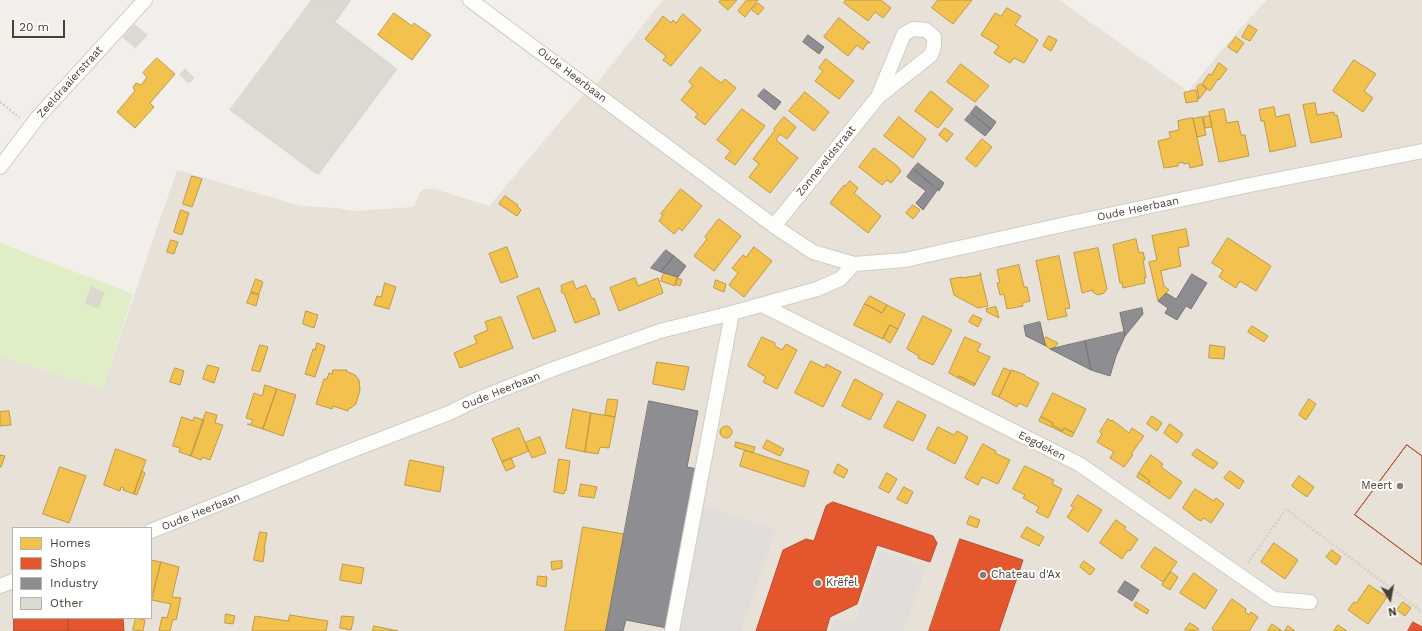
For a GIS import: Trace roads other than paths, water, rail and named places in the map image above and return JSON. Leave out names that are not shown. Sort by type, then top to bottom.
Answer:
[{"type":"street","name":"Zeeldraaierstraat","points":[[0,167],[31,127],[144,0]]},
{"type":"street","name":"Oude Heerbaan","points":[[470,0],[774,226],[813,252],[854,264],[905,260],[1105,216],[1422,151]]},
{"type":"street","name":"Zonneveldstraat","points":[[774,226],[878,97],[931,54],[934,46],[934,37],[926,30],[913,29],[904,34],[878,97]]},
{"type":"street","name":"Oude Heerbaan","points":[[152,531],[332,458],[449,413],[476,400],[556,368],[660,330],[732,313],[817,289],[840,279],[854,264]]},
{"type":"street","name":"Eegdeken","points":[[762,304],[1079,464],[1274,599],[1310,602]]},
{"type":"street","points":[[672,631],[732,313]]},
{"type":"street","points":[[0,586],[12,582]]},
{"type":"place","name":"Meert","points":[[1400,486]]},
{"type":"place","name":"Chateau d'Ax","points":[[983,575]]},
{"type":"place","name":"Krëfel","points":[[818,583]]}]
